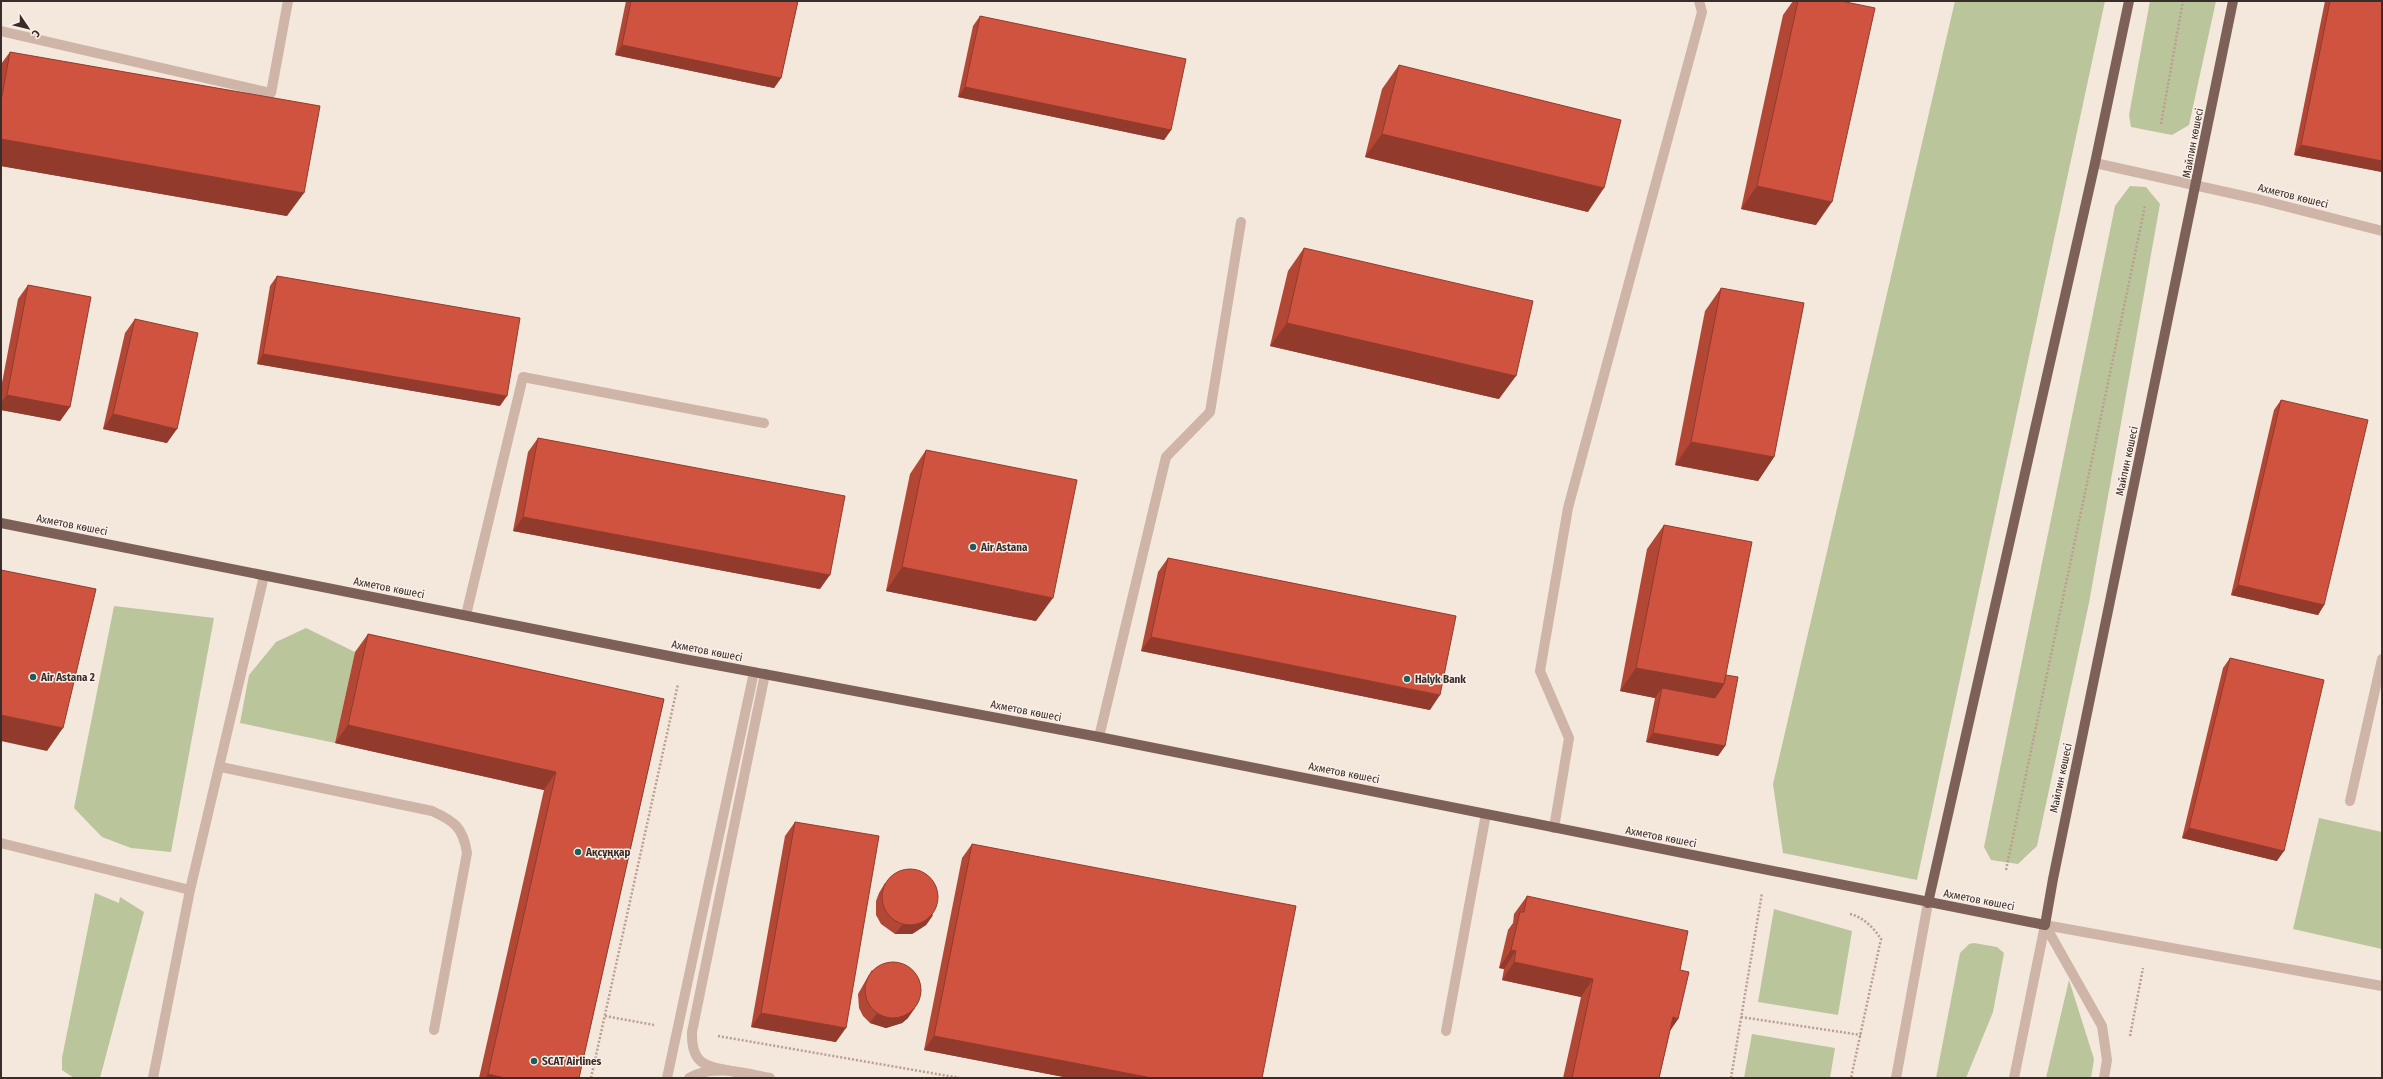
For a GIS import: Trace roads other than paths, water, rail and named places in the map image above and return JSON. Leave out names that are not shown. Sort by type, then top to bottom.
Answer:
[{"type":"main road","points":[[1928,903],[2095,163],[2129,1]]},
{"type":"main road","name":"Майлин көшесі","points":[[2045,925],[2053,879],[2197,186],[2233,1]]},
{"type":"main road","name":"Ахметов көшесі","points":[[1,523],[754,672],[1099,737],[1928,903],[2045,925]]},
{"type":"street","points":[[1,31],[271,93],[288,1]]},
{"type":"street","points":[[1554,828],[1569,738],[1540,671],[1568,508],[1702,12],[1699,1]]},
{"type":"street","name":"Ахметов көшесі","points":[[2095,163],[2382,231]]},
{"type":"street","points":[[1099,737],[1166,457],[1210,412],[1241,222]]},
{"type":"street","points":[[466,614],[523,377],[764,424]]},
{"type":"street","points":[[153,1078],[190,890],[221,767],[264,576]]},
{"type":"street","points":[[2350,801],[2382,659]]},
{"type":"street","points":[[667,1078],[754,672]]},
{"type":"street","points":[[765,674],[692,1032],[693,1050],[699,1060],[709,1067],[770,1078]]},
{"type":"street","points":[[221,767],[432,811],[450,819],[464,835],[467,853],[434,1030]]},
{"type":"street","points":[[1446,1031],[1486,814]]},
{"type":"street","points":[[1,843],[190,890]]},
{"type":"street","points":[[1896,1078],[1928,903]]},
{"type":"street","points":[[2045,925],[2382,986]]},
{"type":"street","points":[[2014,1078],[2045,925]]},
{"type":"street","points":[[2045,925],[2102,1026],[2106,1060],[2104,1078]]},
{"type":"street","points":[[689,1078],[708,1072],[736,1072]]},
{"type":"place","name":"Air Astana","points":[[973,547]]},
{"type":"place","name":"Air Astana 2","points":[[33,677]]},
{"type":"place","name":"Halyk Bank","points":[[1407,679]]},
{"type":"place","name":"Ақсұңқар","points":[[578,852]]},
{"type":"place","name":"SCAT Airlines","points":[[534,1061]]}]
